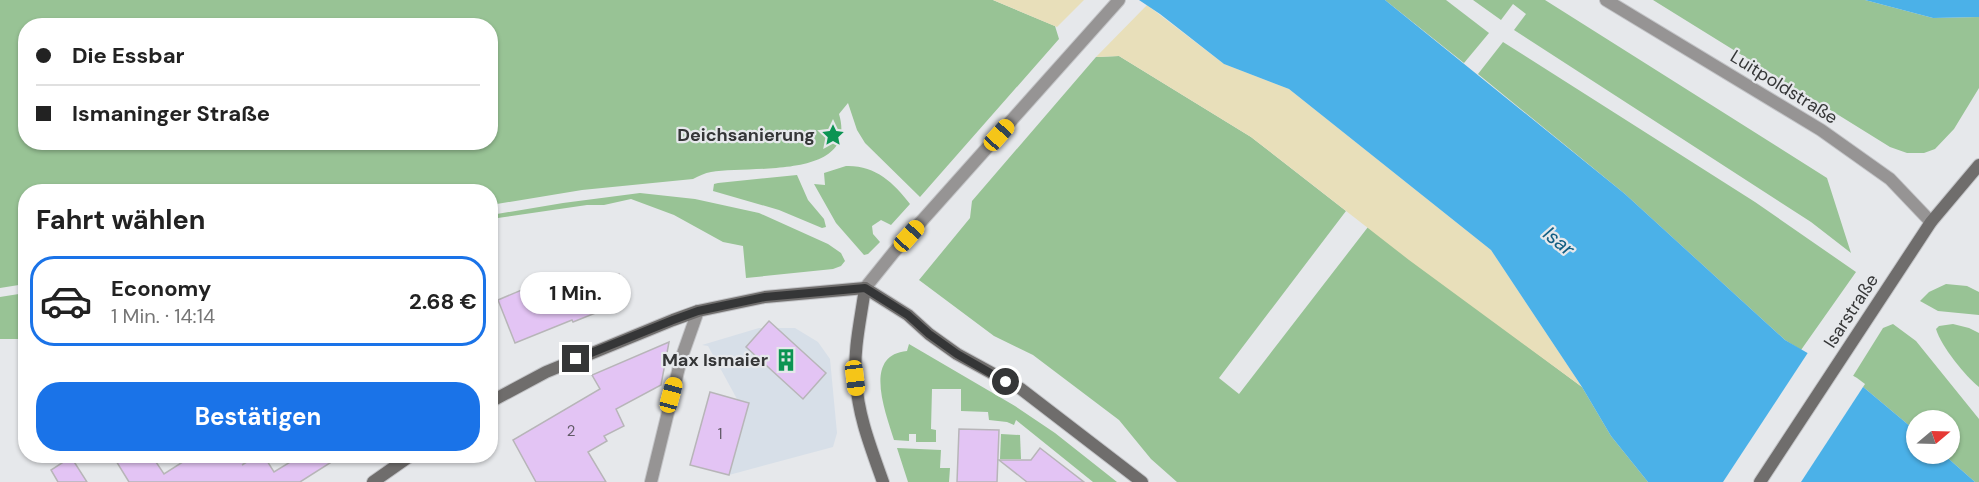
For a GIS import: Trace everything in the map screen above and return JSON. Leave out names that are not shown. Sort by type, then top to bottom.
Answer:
[{"type":"street","points":[[883,482],[864,431],[855,378],[865,288],[894,252],[1119,0]]},
{"type":"street","name":"Luitpoldstraße","points":[[1606,0],[1821,130],[1890,179],[1931,222]]},
{"type":"street","name":"Isarstraße","points":[[1760,482],[1931,222],[1979,165]]},
{"type":"street","points":[[498,398],[546,372],[698,311],[765,297],[865,288],[908,315],[957,354],[1021,389],[1142,482]]},
{"type":"street","points":[[651,482],[678,368],[698,311]]},
{"type":"street","points":[[373,482],[401,463]]},
{"type":"shaded area","points":[[759,328],[795,328],[818,342],[830,359],[837,433],[833,447],[729,475],[749,403],[737,399],[708,346],[702,345]]},
{"type":"green space","points":[[0,0],[993,0],[1055,26],[1059,39],[920,197],[865,143],[857,130],[848,103],[839,114],[841,135],[833,150],[817,160],[796,166],[711,172],[693,179],[582,190],[498,204],[498,184],[18,184],[18,285],[0,288]]},
{"type":"green space","points":[[1385,0],[1446,0],[1489,33],[1464,63]]},
{"type":"green space","points":[[1473,0],[1545,0],[1827,178],[1851,253],[1811,222],[1514,30],[1526,14],[1513,4],[1501,20]]},
{"type":"green space","points":[[1653,0],[1865,0],[1933,18],[1979,17],[1979,88],[1954,129],[1935,149],[1924,153],[1907,153],[1890,147]]},
{"type":"green space","points":[[1503,42],[1755,202],[1856,272],[1801,350],[1785,340],[1625,194],[1478,74]]},
{"type":"green space","points":[[1119,56],[1251,137],[1346,211],[1219,378],[1239,394],[1368,227],[1582,387],[1611,436],[1648,482],[1177,482],[1151,459],[1119,420],[1033,355],[994,336],[919,280],[970,218],[972,201],[1096,57]]},
{"type":"green space","points":[[846,166],[866,168],[882,176],[910,204],[891,225],[881,220],[872,226],[873,234],[880,242],[864,255],[836,223],[814,184],[825,185],[824,173]]},
{"type":"green space","points":[[797,175],[808,200],[824,219],[826,227],[822,228],[779,210],[713,191],[714,184],[718,183]]},
{"type":"green space","points":[[640,193],[695,199],[759,213],[828,244],[841,253],[845,261],[841,266],[833,269],[746,278],[743,246],[723,242],[674,215],[631,199],[604,205],[587,205],[498,218],[498,214]]},
{"type":"green space","points":[[1946,284],[1967,286],[1979,292],[1979,315],[1938,311],[1920,301],[1929,292]]},
{"type":"green space","points":[[18,294],[18,339],[0,339],[0,297]]},
{"type":"green space","points":[[1893,324],[1916,341],[1979,419],[1979,482],[1975,482],[1955,464],[1960,464],[1960,410],[1906,410],[1906,423],[1856,381],[1853,376],[1883,328]]},
{"type":"green space","points":[[1953,324],[1979,333],[1979,387],[1954,360],[1936,329],[1939,326]]},
{"type":"green space","points":[[909,344],[1015,406],[1055,433],[1117,482],[1093,482],[1016,420],[1014,425],[989,420],[988,412],[961,411],[961,389],[932,389],[931,429],[936,430],[936,442],[916,442],[916,434],[909,434],[909,441],[894,440],[883,401],[881,374],[885,363],[893,355],[907,351]]},
{"type":"green space","points":[[1001,434],[1020,435],[1021,459],[1000,459]]},
{"type":"green space","points":[[897,448],[941,450],[940,468],[950,468],[949,482],[908,482]]},
{"type":"sand","points":[[993,0],[1084,0],[1057,27]]},
{"type":"sand","points":[[1147,5],[1224,64],[1289,89],[1491,250],[1582,387],[1409,260],[1251,137],[1119,56],[1096,57]]},
{"type":"water","name":"Isar","points":[[1139,0],[1385,0],[1625,194],[1785,340],[1856,381],[1906,423],[1906,464],[1955,464],[1975,482],[1648,482],[1611,436],[1582,387],[1491,250],[1289,89],[1224,64]]},
{"type":"water","points":[[1865,0],[1979,0],[1979,17],[1933,18]]},
{"type":"pier","points":[[1809,351],[1865,384],[1801,482],[1723,482]]},
{"type":"building","points":[[619,274],[623,303],[597,305],[598,312],[515,343],[498,300],[543,281],[549,296],[587,279]]},
{"type":"building","name":"Max Ismaier","points":[[769,321],[826,373],[803,399],[746,347]]},
{"type":"building","points":[[669,342],[661,385],[616,409],[624,426],[604,436],[607,441],[588,452],[606,482],[536,482],[513,440],[600,389],[592,375]]},
{"type":"building","points":[[710,392],[749,403],[729,475],[690,465]]},
{"type":"building","points":[[959,429],[999,430],[997,482],[957,482]]},
{"type":"building","points":[[1040,448],[1084,482],[1027,482],[999,460],[1031,460]]},
{"type":"building","points":[[62,463],[75,463],[87,482],[58,482],[51,470]]},
{"type":"building","points":[[117,463],[157,463],[164,474],[181,463],[268,463],[274,472],[289,463],[330,463],[300,482],[129,482]]},
{"type":"place","name":"Deichsanierung","points":[[833,135]]},
{"type":"place","name":"Max Ismaier","points":[[786,360]]},
{"type":"route","points":[[576,359],[698,311],[765,297],[865,288],[908,315],[957,354],[1006,382]]}]
